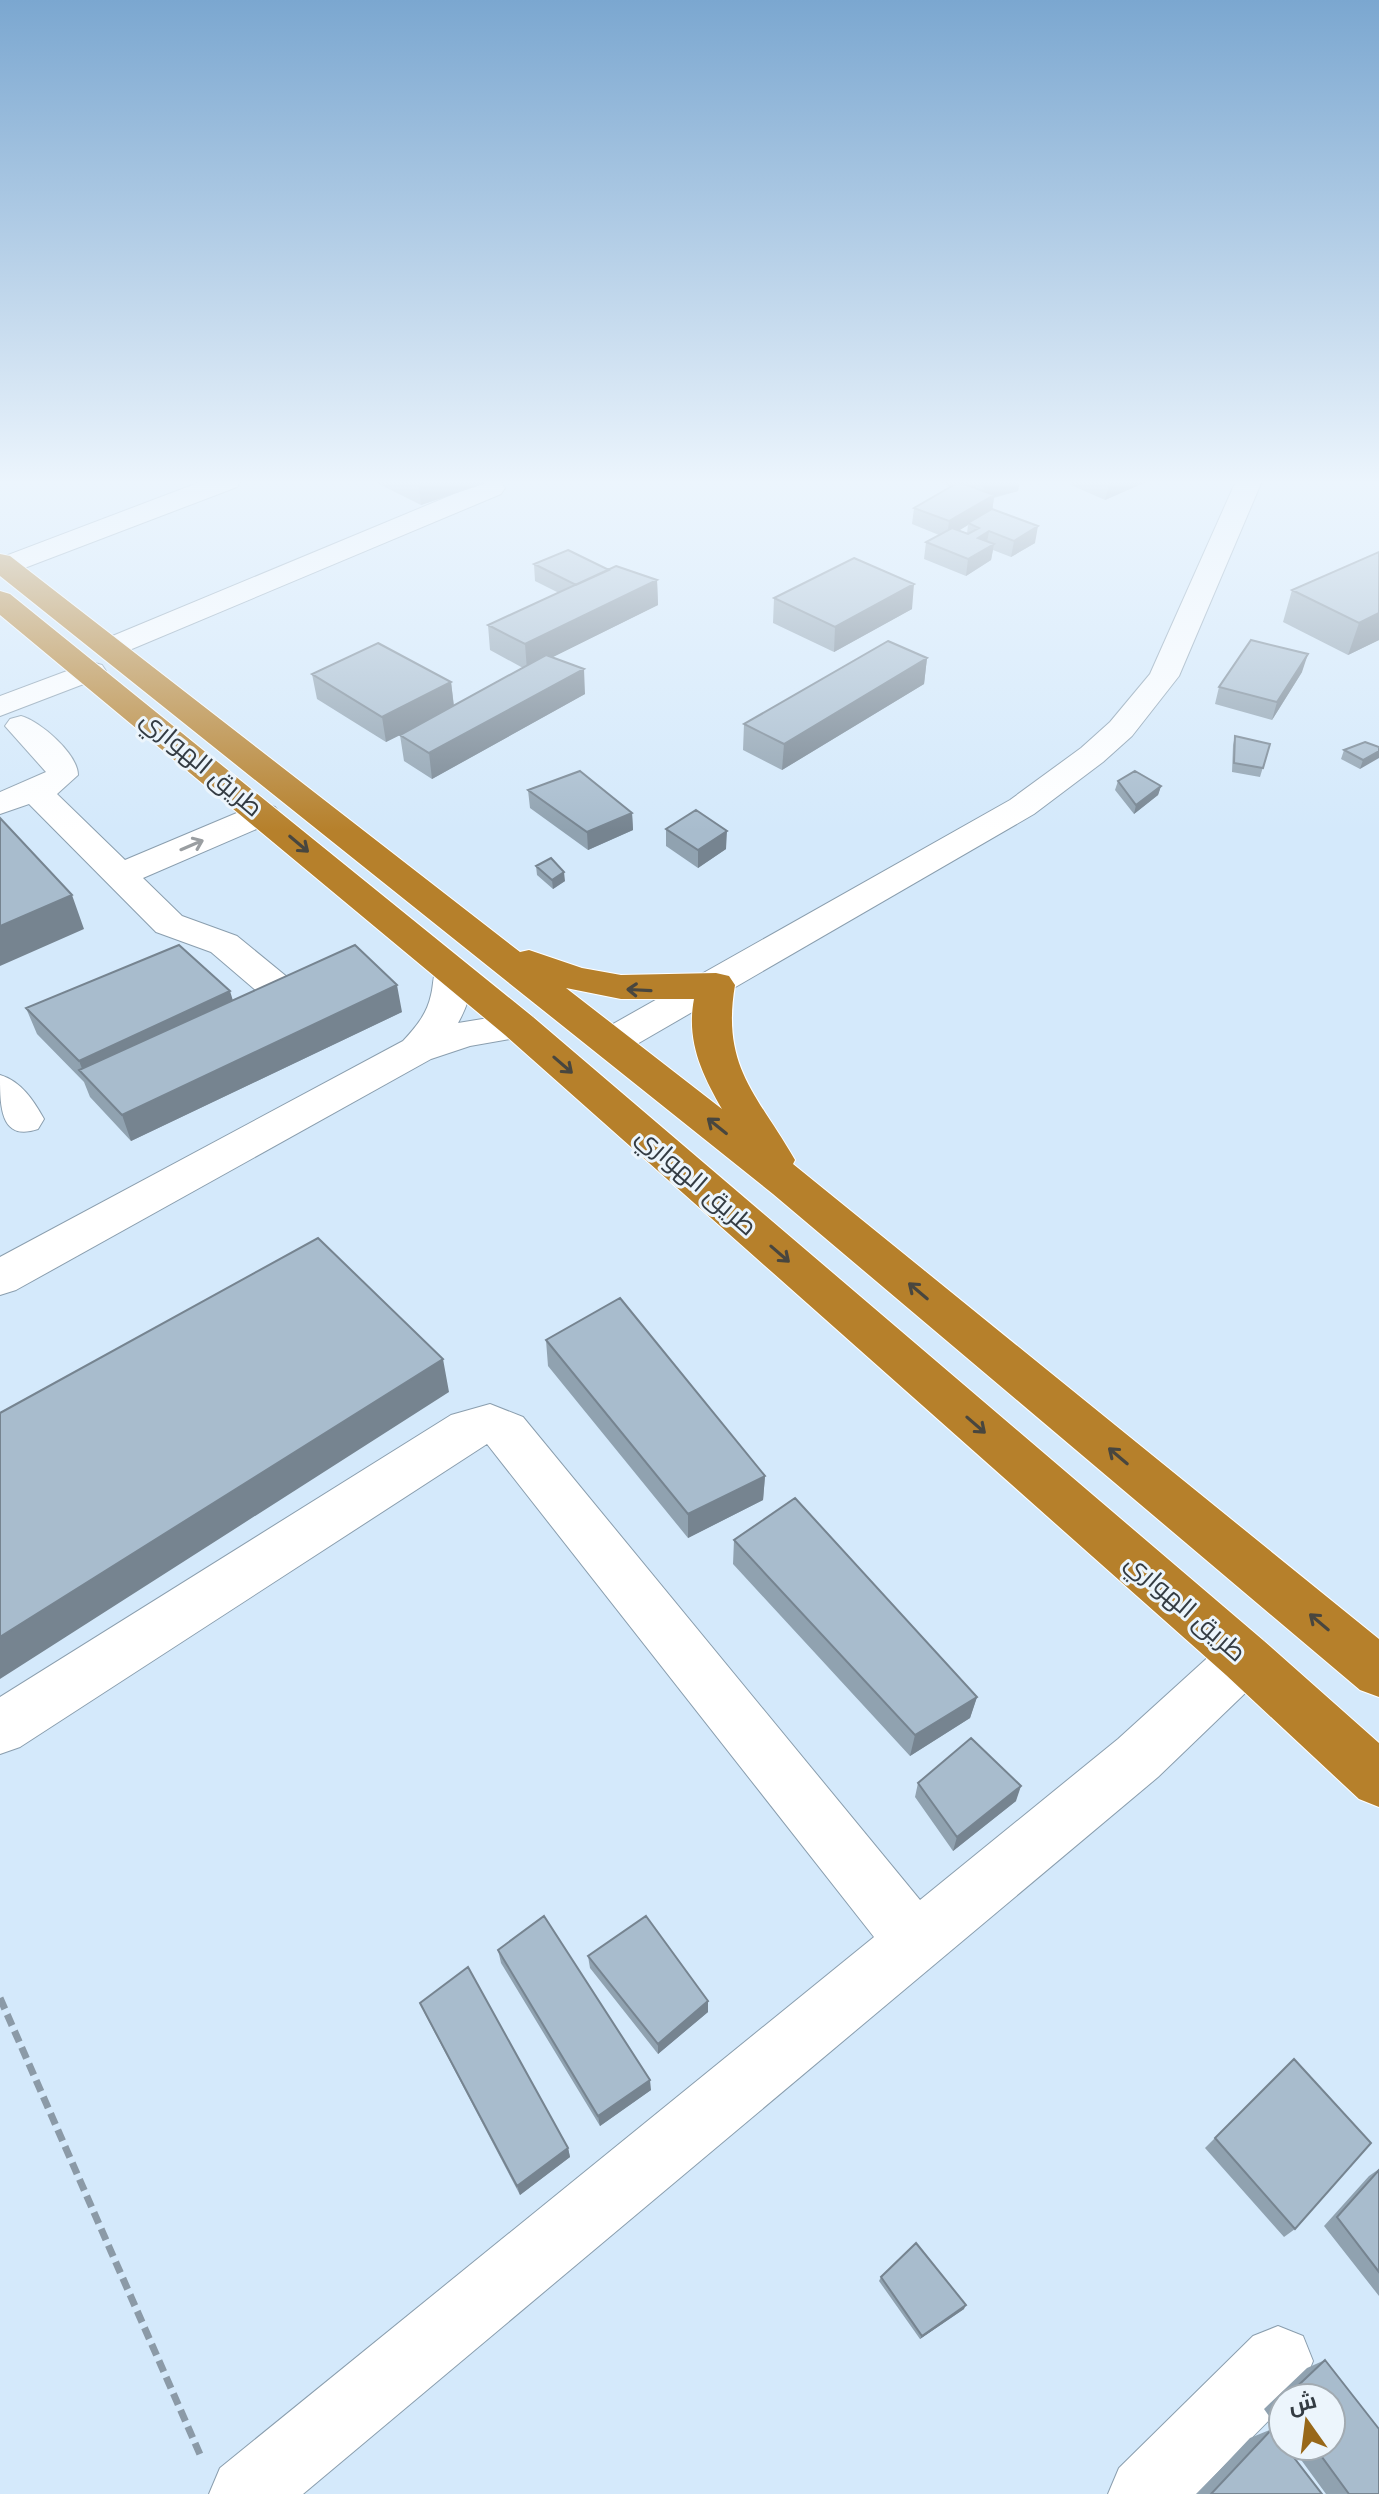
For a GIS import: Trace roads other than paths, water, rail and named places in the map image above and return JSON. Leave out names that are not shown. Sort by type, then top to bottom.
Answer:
[{"type":"highway","name":"طريق الهواري","points":[[26,597],[100,660],[251,804],[519,1026],[1245,1658],[1379,1780]]},
{"type":"highway","name":"طريق الهواري","points":[[100,660],[486,943],[788,1183],[1379,1672]]},
{"type":"highway","points":[[486,943],[558,974],[601,986],[664,991],[716,985],[710,1024],[721,1064],[788,1183]]},
{"type":"street","points":[[0,804],[57,780],[63,770],[11,717],[100,660],[243,597]]},
{"type":"street","points":[[611,1042],[716,985],[1022,807],[1060,781],[1121,729],[1164,676],[1200,597]]},
{"type":"street","points":[[35,791],[169,924],[224,944],[279,990]]},
{"type":"street","points":[[108,864],[251,804]]},
{"type":"street","points":[[155,955],[195,934]]},
{"type":"street","points":[[417,1050],[442,1020],[453,987],[452,972]]},
{"type":"street","points":[[0,1278],[417,1050],[466,1034],[519,1026]]},
{"type":"street","points":[[0,1728],[468,1429],[490,1424],[506,1431],[915,1941]]},
{"type":"street","points":[[225,2479],[915,1941],[1138,1758],[1245,1658]]},
{"type":"street","points":[[1145,2494],[1278,2361]]}]
